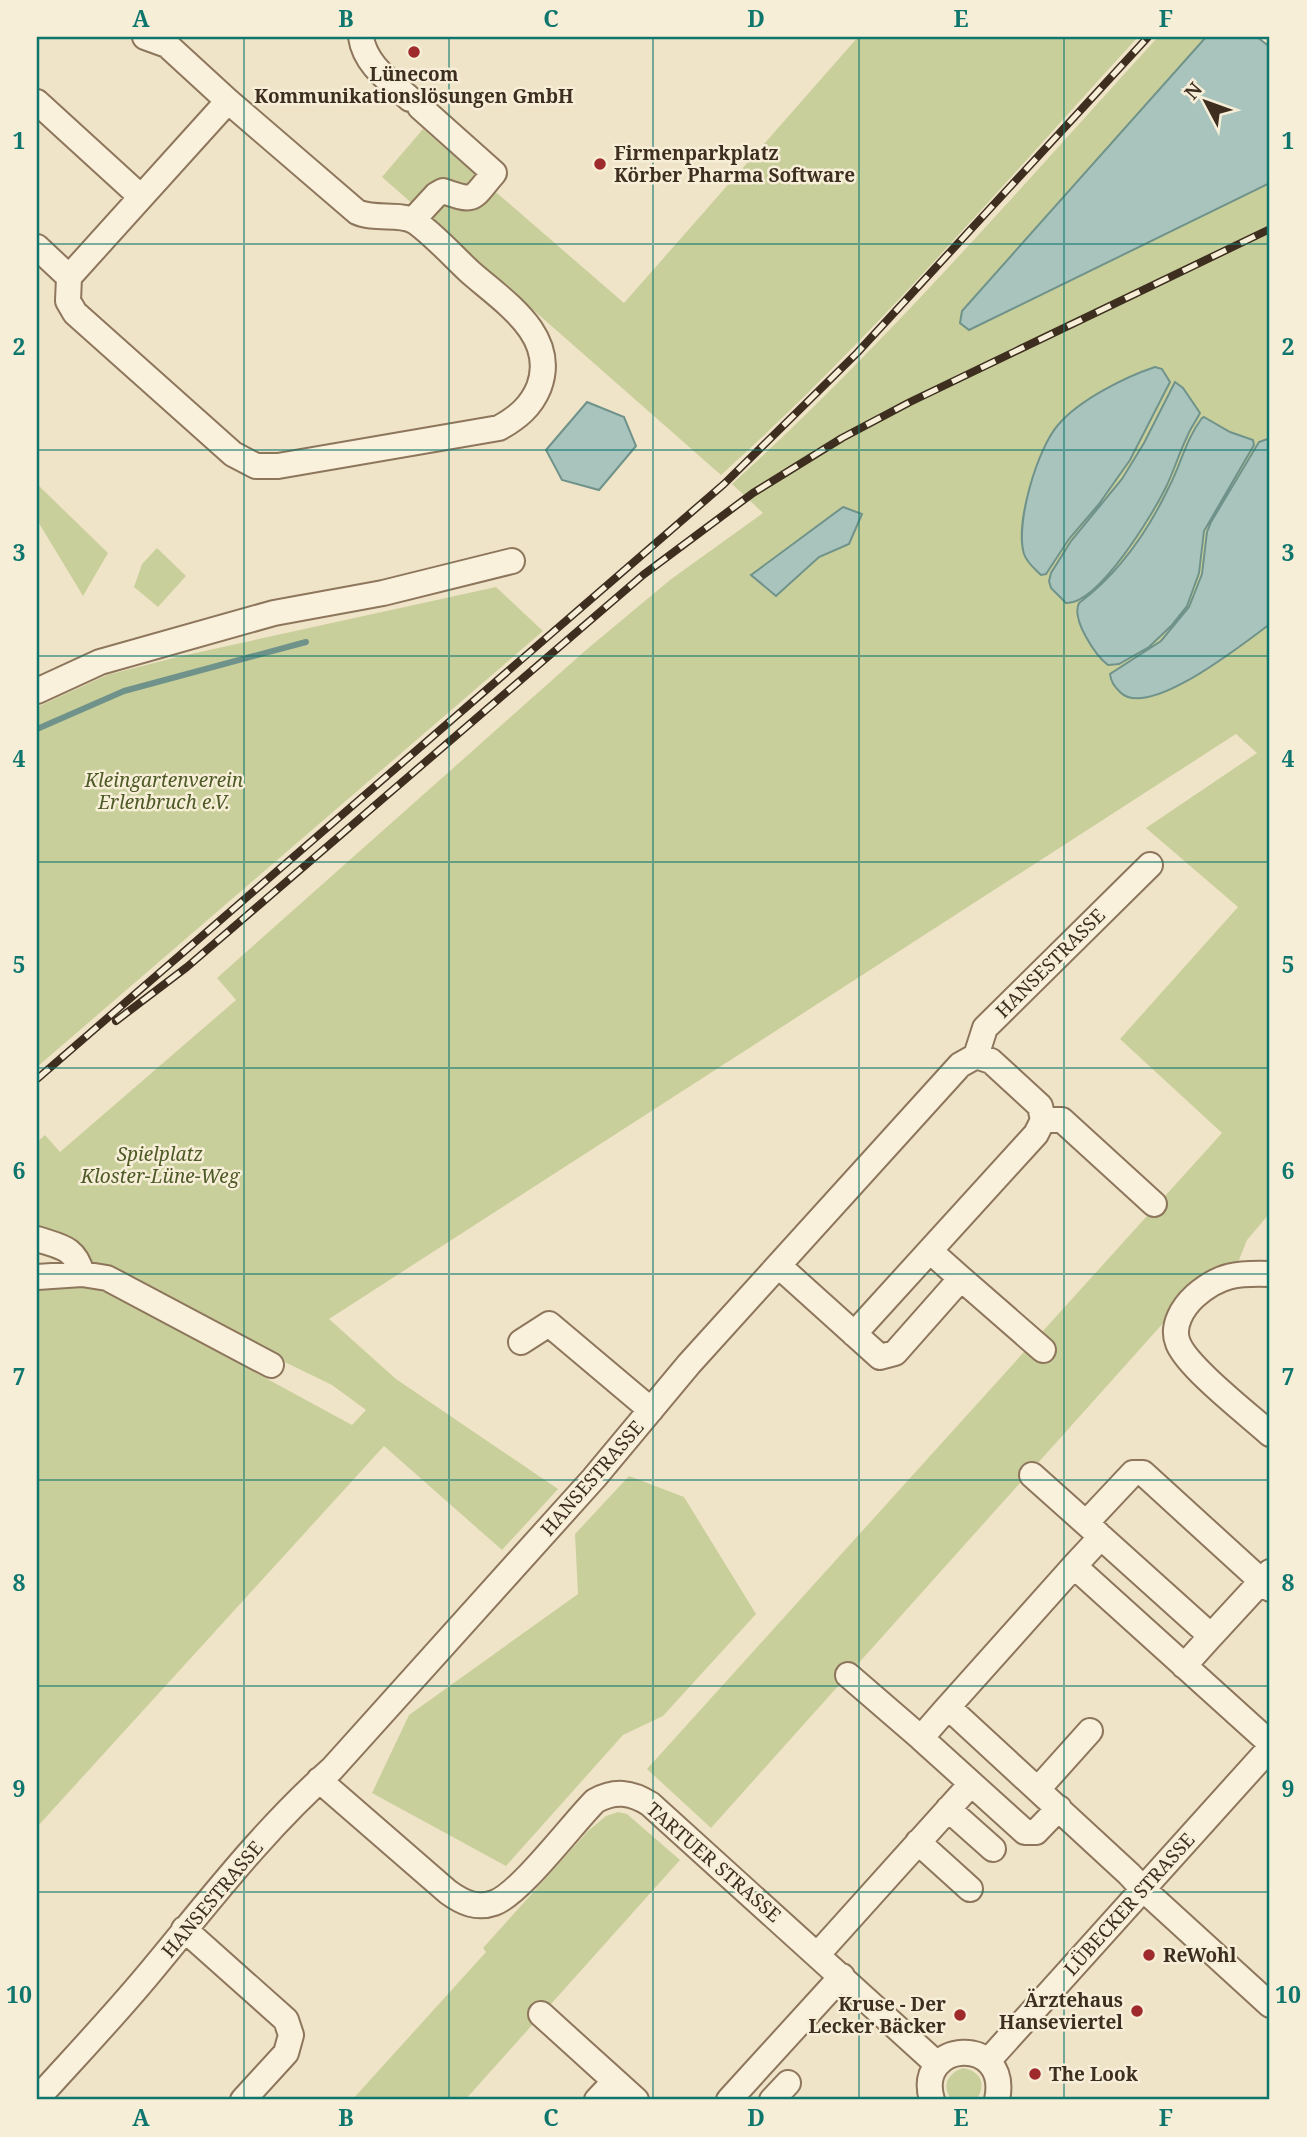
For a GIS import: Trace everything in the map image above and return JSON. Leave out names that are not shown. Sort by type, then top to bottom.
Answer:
[{"type":"street","points":[[145,37],[167,45],[357,212],[364,216],[413,220],[526,321],[542,349],[544,364],[536,394],[526,409],[513,421],[499,428],[278,466],[256,466],[233,454],[75,313],[68,301],[69,276],[228,101]]},
{"type":"street","points":[[361,37],[363,51],[372,65],[494,173],[472,198],[466,200],[443,191],[413,220]]},
{"type":"street","points":[[37,102],[141,197]]},
{"type":"street","points":[[37,247],[69,276]]},
{"type":"street","points":[[37,691],[100,662],[274,613],[383,593],[512,561]]},
{"type":"street","name":"HANSESTRASSE","points":[[37,2099],[147,1976],[252,1850],[332,1769],[594,1478],[689,1364],[960,1065],[976,1056],[985,1028],[1150,865]]},
{"type":"street","points":[[854,1334],[1036,1134],[1043,1120],[1040,1107],[1030,1097],[991,1061],[976,1056]]},
{"type":"street","points":[[1043,1120],[1062,1121],[1154,1204]]},
{"type":"street","points":[[37,1239],[73,1253],[82,1275]]},
{"type":"street","points":[[930,1251],[1043,1350]]},
{"type":"street","points":[[779,1266],[880,1357],[895,1353],[956,1284],[957,1275]]},
{"type":"street","points":[[1270,1274],[1228,1276],[1208,1285],[1189,1302],[1177,1320],[1177,1341],[1187,1359],[1270,1434]]},
{"type":"street","points":[[37,1277],[82,1275],[117,1283],[271,1365]]},
{"type":"street","points":[[521,1342],[550,1324],[651,1410]]},
{"type":"street","points":[[921,1738],[1074,1566],[1093,1530],[1133,1473],[1143,1473],[1267,1581],[1184,1666]]},
{"type":"street","points":[[1032,1475],[1211,1636]]},
{"type":"street","points":[[1074,1566],[1270,1746]]},
{"type":"street","points":[[848,1675],[1025,1832],[1036,1832],[1059,1808]]},
{"type":"street","points":[[948,1707],[1270,2005]]},
{"type":"street","points":[[1038,1789],[1090,1731]]},
{"type":"street","name":"LÜBECKER STRASSE","points":[[988,2061],[1270,1746]]},
{"type":"street","name":"TARTUER STRASSE","points":[[319,1780],[448,1892],[465,1903],[478,1905],[498,1902],[512,1891],[595,1801],[612,1794],[634,1796],[650,1804],[937,2064]]},
{"type":"street","points":[[818,1954],[971,1784]]},
{"type":"street","points":[[948,1809],[993,1849]]},
{"type":"street","points":[[918,1842],[970,1889]]},
{"type":"street","points":[[184,1929],[286,2020],[290,2035],[286,2053],[243,2100]]},
{"type":"street","points":[[729,2100],[842,1976]]},
{"type":"street","points":[[541,2014],[636,2100]]},
{"type":"street","points":[[932,2100],[929,2090],[930,2077],[937,2064],[947,2056],[961,2052],[975,2053],[988,2061],[997,2073],[1000,2087],[997,2100]]},
{"type":"street","points":[[597,2100],[615,2081]]},
{"type":"green space","points":[[858,37],[1138,37],[883,316],[721,475],[382,177],[423,129],[624,303]]},
{"type":"green space","name":"Spielplatz Kloster-Lüne-Weg","points":[[1158,37],[1206,37],[962,311],[960,323],[969,330],[1270,183],[1270,1213],[1247,1240],[1237,1265],[1174,1311],[711,1828],[647,1769],[1222,1133],[1120,1039],[1238,907],[1146,828],[1257,753],[1236,734],[329,1319],[396,1379],[558,1489],[502,1550],[384,1446],[37,1827],[37,1289],[78,1285],[109,1293],[352,1425],[366,1410],[332,1385],[262,1351],[121,1272],[86,1263],[69,1237],[37,1230],[37,1142],[45,1135],[60,1152],[236,1000],[217,978],[586,650],[670,580],[763,513],[732,484],[897,322]],"holes":[[[862,514],[849,544],[819,557]]]},
{"type":"green space","points":[[37,484],[108,553],[83,596],[37,520]]},
{"type":"green space","points":[[157,548],[186,576],[158,607],[134,587],[142,564]]},
{"type":"green space","name":"Kleingartenverein Erlenbruch e.V.","points":[[496,587],[543,631],[37,1067],[37,707],[107,675],[177,657]]},
{"type":"green space","points":[[629,1476],[684,1497],[756,1614],[663,1716],[623,1735],[506,1866],[372,1793],[409,1715],[578,1594],[575,1534]]},
{"type":"green space","points":[[618,1812],[627,1814],[680,1860],[465,2100],[352,2100],[486,1952],[483,1948],[588,1831],[606,1816]]},
{"type":"green space","points":[[963,2068],[978,2075],[981,2089],[976,2100],[952,2100],[949,2095],[947,2081],[953,2073]]},
{"type":"water","points":[[1206,37],[1257,37],[1270,47],[1270,183],[969,330],[960,323],[962,311]]},
{"type":"water","points":[[1155,367],[1162,369],[1170,382],[1130,460],[1099,504],[1069,539],[1046,574],[1041,575],[1024,554],[1023,525],[1030,487],[1050,436],[1067,416],[1090,398]]},
{"type":"water","points":[[1175,382],[1183,388],[1200,413],[1188,434],[1166,487],[1137,536],[1108,574],[1079,600],[1066,603],[1051,588],[1051,573],[1071,541],[1122,479]]},
{"type":"water","points":[[587,402],[624,417],[636,446],[599,490],[562,480],[546,450]]},
{"type":"water","points":[[1204,417],[1230,432],[1253,440],[1254,445],[1204,531],[1199,573],[1187,606],[1149,647],[1119,664],[1108,665],[1091,645],[1081,627],[1077,610],[1079,603],[1107,579],[1142,535],[1169,487],[1192,434]]},
{"type":"water","points":[[1270,438],[1270,624],[1219,661],[1173,688],[1152,696],[1133,698],[1120,692],[1113,684],[1110,674],[1161,641],[1189,607],[1202,574],[1207,532],[1211,522],[1259,442]]},
{"type":"water","points":[[843,507],[862,514],[849,544],[819,557],[776,596],[751,575]]},
{"type":"waterway","points":[[37,729],[124,691],[306,642]]},
{"type":"railway","points":[[37,1079],[724,484],[857,353],[1148,37]]},
{"type":"railway","points":[[116,1021],[187,967],[643,575],[753,493],[842,438],[910,402],[1270,229]]},
{"type":"place","name":"Lünecom Kommunikationslösungen GmbH","points":[[414,52]]},
{"type":"place","name":"Firmenparkplatz Körber Pharma Software","points":[[600,164]]},
{"type":"place","name":"ReWohl","points":[[1149,1955]]},
{"type":"place","name":"Ärztehaus Hanseviertel","points":[[1137,2011]]},
{"type":"place","name":"Kruse - Der Lecker Bäcker","points":[[960,2015]]},
{"type":"place","name":"The Look","points":[[1035,2074]]}]
